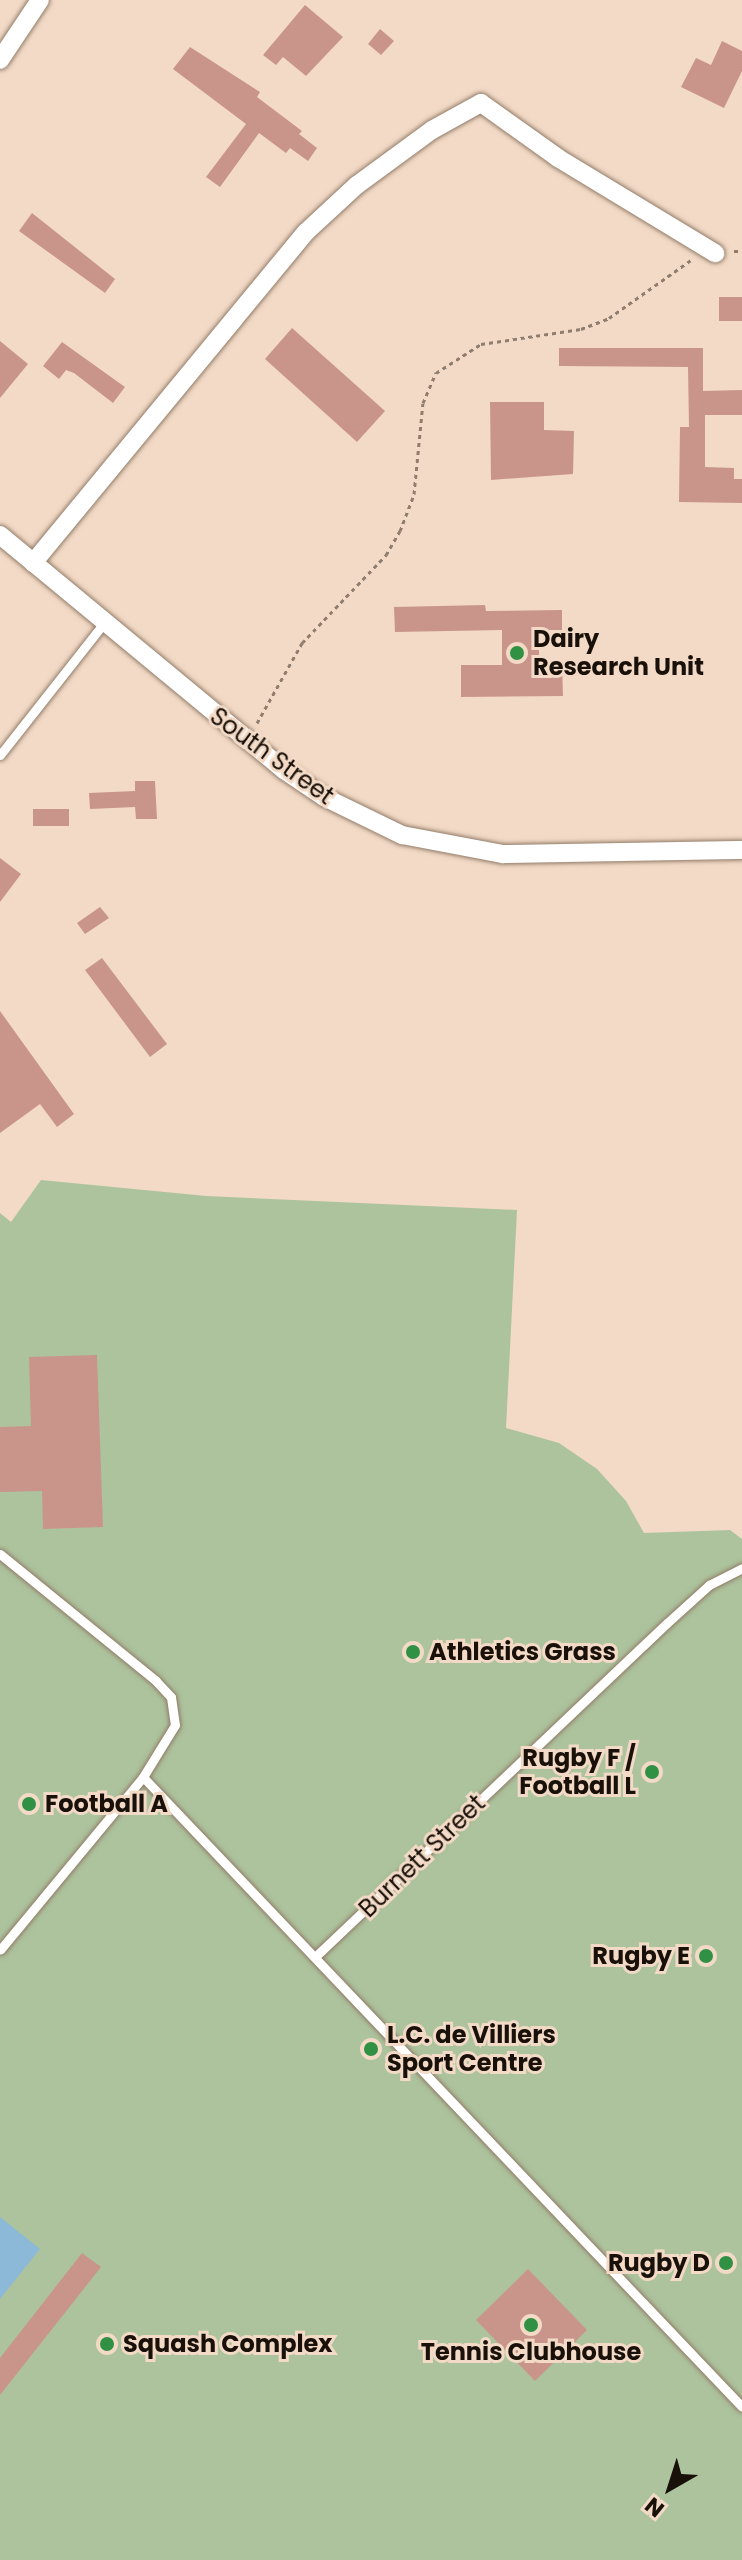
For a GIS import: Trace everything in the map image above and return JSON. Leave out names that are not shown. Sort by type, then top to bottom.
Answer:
[{"type":"street","points":[[0,60],[40,0]]},
{"type":"street","points":[[33,563],[306,232],[357,185],[432,130],[481,103],[558,158],[715,253]]},
{"type":"street","name":"South Street","points":[[0,535],[248,741],[324,797],[402,835],[503,854],[742,850]]},
{"type":"lane","points":[[0,755],[104,623]]},
{"type":"lane","points":[[0,1554],[171,1697],[175,1725],[143,1777],[0,1950]]},
{"type":"lane","name":"Burnett Street","points":[[317,1955],[688,1604],[728,1572],[742,1568]]},
{"type":"lane","points":[[143,1777],[317,1955],[742,2407]]},
{"type":"path","points":[[248,741],[302,643],[386,555],[400,531],[415,485],[423,403],[436,373],[481,344],[581,329],[609,318],[692,260],[715,253],[742,251]]},
{"type":"green space","name":"L.C. de Villiers Sport Centre","points":[[41,1180],[206,1196],[517,1210],[506,1428],[559,1443],[597,1469],[626,1501],[644,1533],[730,1530],[742,1539],[742,2560],[0,2560],[0,1213],[11,1222]]},
{"type":"water","points":[[0,2217],[40,2249],[0,2299]]},
{"type":"building","points":[[305,5],[343,37],[306,76],[283,57],[276,65],[263,55]]},
{"type":"building","points":[[380,29],[394,41],[381,55],[368,44]]},
{"type":"building","points":[[722,41],[742,51],[742,71],[724,108],[681,87],[696,58],[711,65]]},
{"type":"building","points":[[190,47],[260,92],[257,97],[302,131],[299,134],[317,148],[308,161],[290,148],[286,153],[259,133],[220,187],[206,177],[246,124],[173,69]]},
{"type":"building","points":[[32,213],[115,279],[105,293],[19,231]]},
{"type":"building","points":[[719,297],[742,297],[742,321],[719,321]]},
{"type":"building","points":[[292,328],[385,411],[357,442],[265,359]]},
{"type":"building","points":[[0,341],[28,364],[0,398]]},
{"type":"building","points":[[62,342],[125,387],[113,403],[74,373],[66,370],[59,379],[43,366]]},
{"type":"building","points":[[559,348],[703,348],[703,391],[742,390],[742,415],[705,415],[705,467],[734,468],[734,479],[742,479],[742,503],[679,502],[680,427],[689,427],[688,367],[559,366]]},
{"type":"building","points":[[490,402],[544,402],[544,430],[574,431],[573,474],[491,480]]},
{"type":"building","name":"Dairy Research Unit","points":[[485,605],[486,611],[562,610],[562,630],[539,630],[539,664],[562,664],[563,696],[461,697],[461,665],[502,665],[502,630],[395,632],[394,607]]},
{"type":"building","points":[[135,781],[155,781],[157,819],[136,819],[135,807],[90,809],[89,793],[135,791]]},
{"type":"building","points":[[33,809],[69,809],[69,826],[33,826]]},
{"type":"building","points":[[0,858],[21,874],[0,902]]},
{"type":"building","points":[[100,907],[109,918],[85,934],[77,923]]},
{"type":"building","points":[[102,958],[167,1044],[150,1057],[85,970]]},
{"type":"building","points":[[0,1011],[74,1114],[57,1127],[40,1104],[0,1133]]},
{"type":"building","points":[[97,1355],[103,1527],[43,1529],[42,1491],[0,1492],[0,1427],[31,1426],[29,1357]]},
{"type":"building","points":[[82,2253],[101,2267],[0,2395],[0,2358]]},
{"type":"building","name":"Tennis Clubhouse","points":[[528,2269],[587,2330],[535,2381],[476,2320]]},
{"type":"place","name":"Dairy Research Unit","points":[[517,653]]},
{"type":"place","name":"Athletics Grass","points":[[413,1652]]},
{"type":"place","name":"Rugby F / Football L","points":[[652,1772]]},
{"type":"place","name":"Football A","points":[[29,1804]]},
{"type":"place","name":"Rugby E","points":[[706,1956]]},
{"type":"place","name":"L.C. de Villiers Sport Centre","points":[[371,2049]]},
{"type":"place","name":"Rugby D","points":[[726,2263]]},
{"type":"place","name":"Tennis Clubhouse","points":[[531,2325]]},
{"type":"place","name":"Squash Complex","points":[[107,2344]]}]
